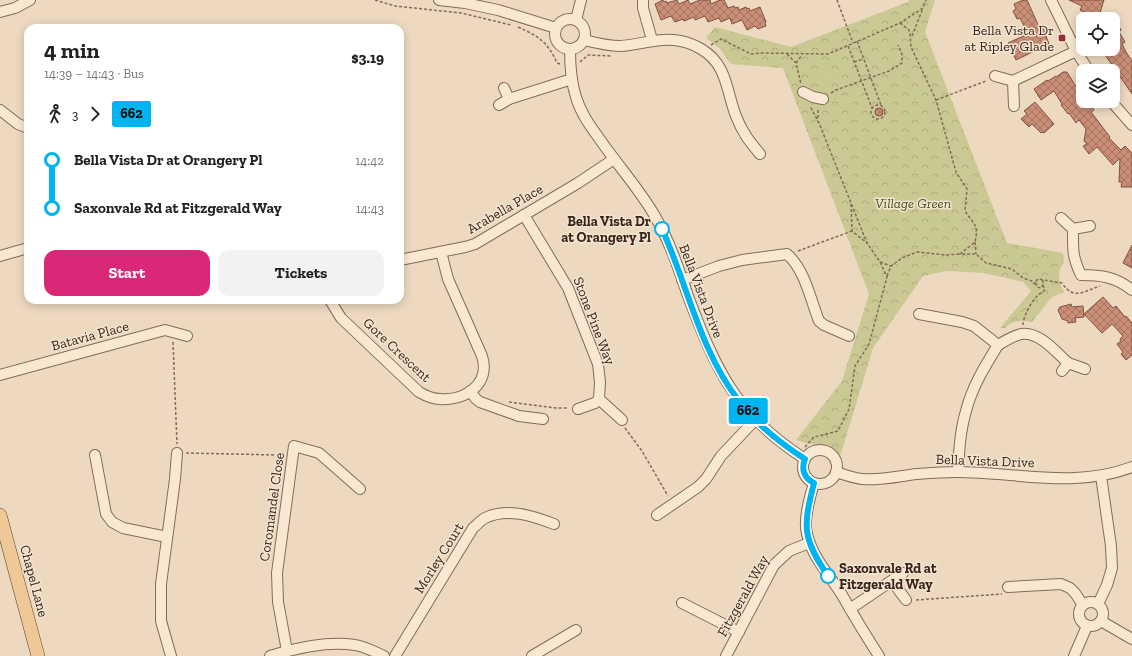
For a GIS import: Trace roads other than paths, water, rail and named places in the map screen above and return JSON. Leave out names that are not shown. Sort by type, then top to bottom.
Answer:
[{"type":"main road","name":"Chapel Lane","points":[[0,515],[38,656]]},
{"type":"street","points":[[0,12],[15,8],[30,0]]},
{"type":"street","points":[[439,0],[466,2],[509,13],[556,28]]},
{"type":"street","points":[[576,20],[581,0]]},
{"type":"street","points":[[643,0],[643,8],[652,40]]},
{"type":"street","points":[[995,76],[1013,81],[1076,51],[1051,0]]},
{"type":"street","points":[[566,19],[576,20],[584,26],[586,33],[584,40],[577,48],[570,49],[561,46],[556,41],[556,28],[560,22],[566,19]]},
{"type":"street","points":[[584,40],[621,46],[662,39],[684,42],[696,46],[716,61],[721,70],[736,117],[746,138],[760,154]]},
{"type":"street","name":"Bella Vista Drive","points":[[570,49],[572,79],[578,102],[584,116],[655,216],[668,242],[708,346],[720,372],[739,401],[755,420],[782,444],[802,458]]},
{"type":"street","points":[[499,105],[509,99],[572,79]]},
{"type":"street","points":[[1013,81],[1014,106]]},
{"type":"street","points":[[504,88],[509,99]]},
{"type":"street","points":[[803,92],[813,97],[823,99]]},
{"type":"street","points":[[1117,108],[1132,125]]},
{"type":"street","points":[[0,110],[18,124],[24,126]]},
{"type":"street","name":"Arabella Place","points":[[404,259],[476,244],[578,183],[614,159]]},
{"type":"street","name":"Stone Pine Way","points":[[524,215],[573,299],[598,364],[600,382],[599,399]]},
{"type":"street","points":[[1061,218],[1073,229],[1074,262],[1081,275],[1107,276],[1117,280],[1132,290]]},
{"type":"street","points":[[1073,229],[1090,226]]},
{"type":"street","points":[[0,256],[24,249]]},
{"type":"street","name":"Gore Crescent","points":[[333,304],[342,318],[419,392],[432,398],[445,399],[453,398],[470,391],[479,384],[482,378],[484,373],[484,361],[448,279],[441,252]]},
{"type":"street","points":[[682,280],[726,264],[742,260],[787,254],[801,271],[819,321],[824,325],[849,336]]},
{"type":"street","points":[[919,314],[962,322],[974,326],[998,345]]},
{"type":"street","name":"Batavia Place","points":[[0,375],[165,330],[187,336]]},
{"type":"street","points":[[958,472],[960,446],[966,411],[974,388],[998,345],[1013,337],[1026,334],[1037,337],[1065,367],[1085,369]]},
{"type":"street","points":[[470,391],[480,402],[519,416],[543,419]]},
{"type":"street","points":[[578,409],[595,403],[599,399],[622,420]]},
{"type":"street","points":[[657,515],[698,487],[725,451],[755,420]]},
{"type":"street","name":"Coromandel Close","points":[[287,651],[278,602],[277,573],[294,446],[319,453],[360,489]]},
{"type":"street","points":[[821,450],[827,452],[835,460],[837,466],[836,472],[832,478],[826,482],[821,484],[814,483],[808,479],[804,472],[802,458],[815,451],[821,450]]},
{"type":"street","points":[[171,656],[161,621],[161,584],[175,479],[177,452]]},
{"type":"street","points":[[95,455],[106,514],[112,522],[123,528],[167,537]]},
{"type":"street","name":"Bella Vista Drive","points":[[836,472],[869,479],[958,472],[1079,479],[1101,476],[1132,467]]},
{"type":"street","points":[[1098,604],[1107,585],[1112,568],[1111,546],[1101,476]]},
{"type":"street","points":[[814,483],[806,518],[806,530],[809,543],[819,562],[879,656]]},
{"type":"street","name":"Morley Court","points":[[395,656],[473,528],[485,518],[505,513],[532,516],[554,524]]},
{"type":"street","name":"Fitzgerald Way","points":[[726,656],[774,565],[789,551],[809,543]]},
{"type":"street","points":[[850,609],[904,573]]},
{"type":"street","points":[[892,580],[906,600]]},
{"type":"street","points":[[1008,587],[1061,584],[1070,588],[1083,605]]},
{"type":"street","points":[[682,602],[739,632]]},
{"type":"street","points":[[1088,602],[1093,602],[1098,604],[1102,609],[1103,615],[1101,621],[1097,625],[1087,626],[1082,623],[1080,619],[1080,609],[1083,605],[1088,602]]},
{"type":"street","points":[[1101,621],[1132,639]]},
{"type":"street","points":[[1074,656],[1087,626]]},
{"type":"street","points":[[532,656],[576,630]]},
{"type":"street","points":[[270,656],[287,651],[330,643],[356,645],[384,656]]},
{"type":"place","name":"Bella Vista Dr at Ripley Glade","points":[[1062,38]]},
{"type":"place","name":"Bella Vista Dr at Orangery Pl","points":[[662,229]]},
{"type":"place","name":"Saxonvale Rd at Fitzgerald Way","points":[[828,576]]},
{"type":"park label","name":"Village Green","points":[[913,203]]}]
